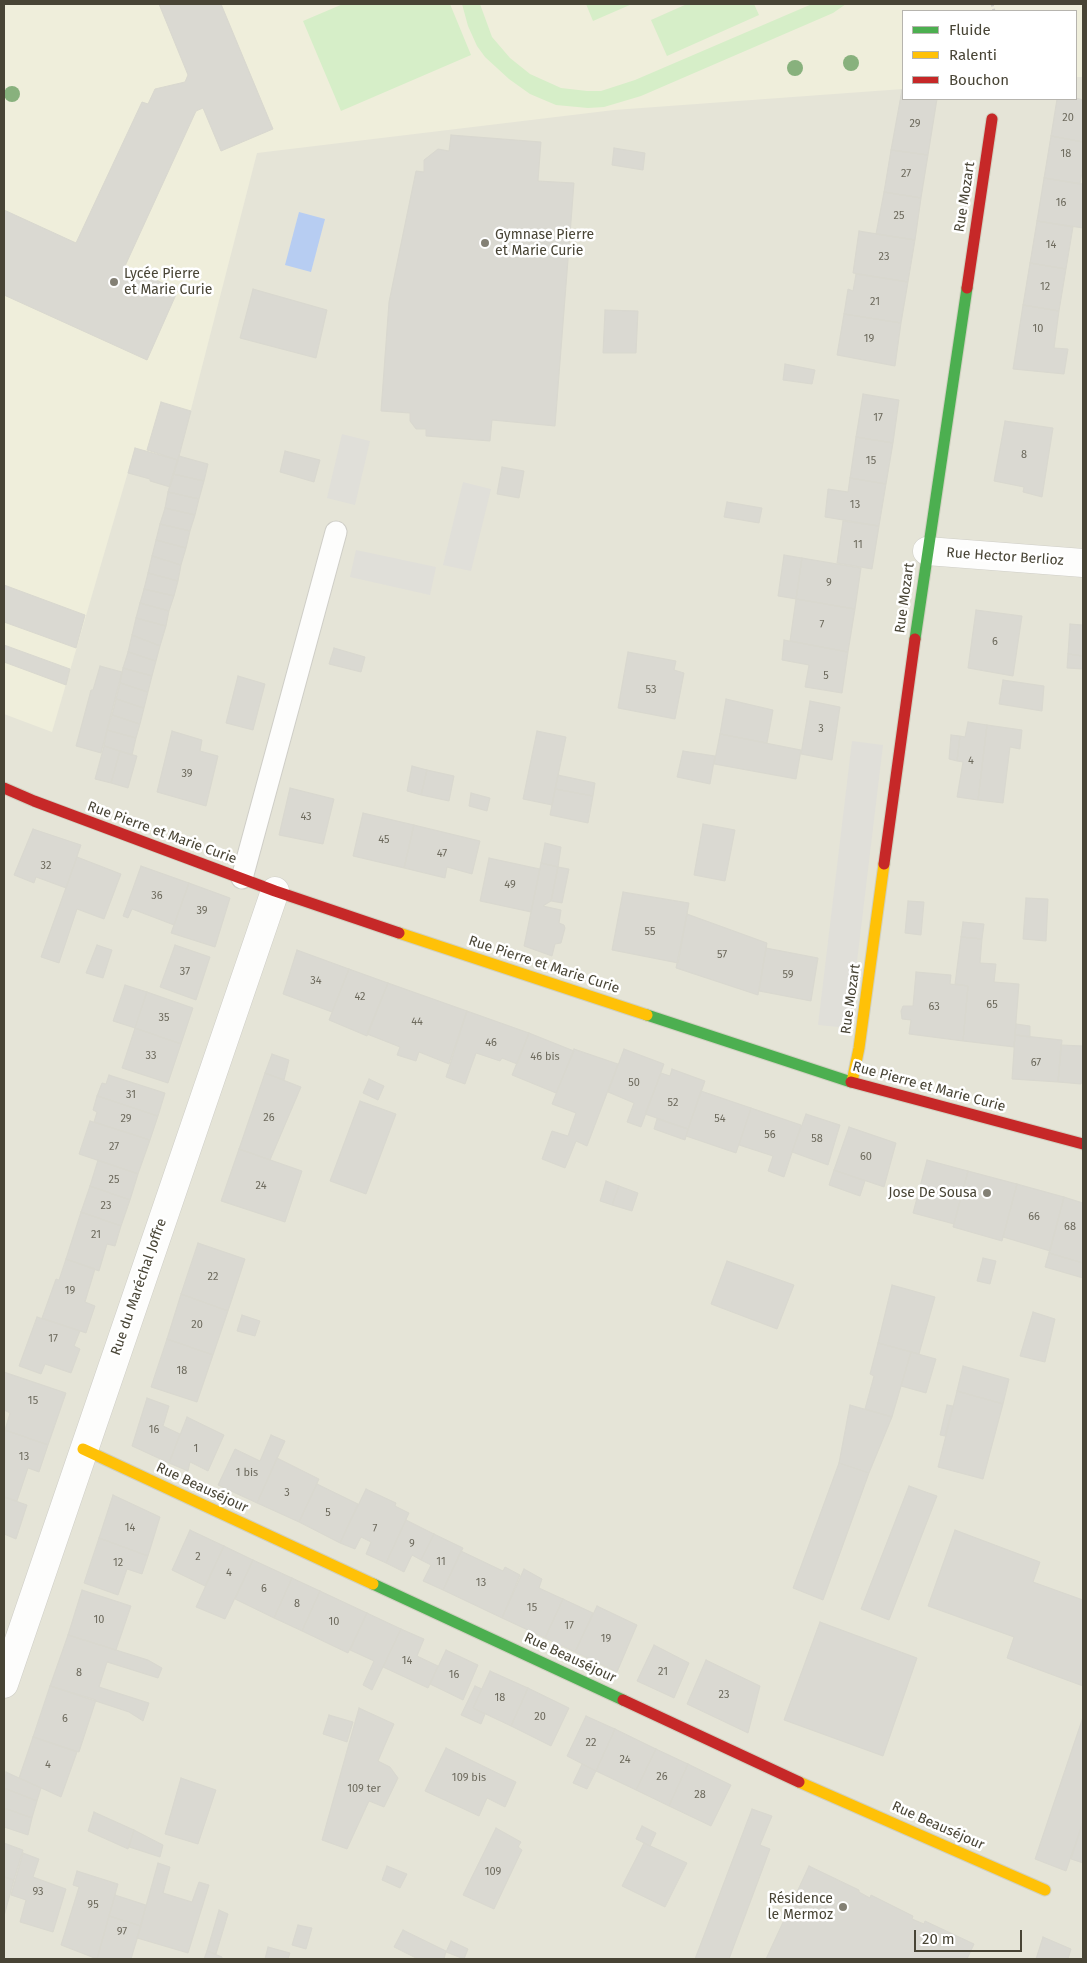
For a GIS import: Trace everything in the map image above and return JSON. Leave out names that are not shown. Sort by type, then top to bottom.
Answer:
[{"type":"street","name":"Rue Mozart","points":[[852,1082],[859,1048],[927,551],[992,119]]},
{"type":"street","name":"Rue Hector Berlioz","points":[[927,551],[1083,563]]},
{"type":"street","name":"Rue Pierre et Marie Curie","points":[[4,788],[34,801],[276,891],[557,986],[852,1082],[1083,1144]]},
{"type":"street","name":"Rue du Maréchal Joffre","points":[[4,1684],[83,1449],[276,891]]},
{"type":"street","name":"Rue Beauséjour","points":[[83,1449],[802,1783],[1045,1890]]},
{"type":"lane","points":[[242,878],[336,532]]},
{"type":"shaded area","points":[[4,4],[1083,4],[1083,1959],[4,1959]]},
{"type":"shaded area","name":"Lycée Pierre et Marie Curie","points":[[4,4],[1083,4],[1083,77],[1077,77],[1077,10],[902,10],[902,89],[614,110],[257,153],[178,460],[135,448],[52,732],[4,714]]},
{"type":"shaded area","points":[[342,434],[370,441],[355,505],[327,498]]},
{"type":"shaded area","points":[[463,482],[491,489],[471,571],[443,565]]},
{"type":"shaded area","points":[[356,550],[436,567],[430,595],[350,577]]},
{"type":"shaded area","points":[[852,741],[883,745],[849,1028],[818,1025]]},
{"type":"green space","points":[[343,4],[450,4],[471,55],[341,111],[303,21]]},
{"type":"green space","points":[[462,4],[480,4],[492,37],[510,58],[530,74],[561,88],[601,91],[635,80],[812,4],[846,4],[833,13],[641,96],[604,107],[588,108],[556,105],[530,94],[509,79],[485,57],[477,46],[468,26]]},
{"type":"green space","points":[[586,4],[632,4],[593,21]]},
{"type":"green space","points":[[687,4],[754,4],[759,15],[667,56],[651,20]]},
{"type":"water","points":[[299,212],[325,219],[311,272],[285,265]]},
{"type":"building","points":[[159,4],[221,4],[273,129],[221,151],[203,108],[196,111],[125,266],[178,290],[147,360],[4,295],[4,210],[76,243],[142,102],[148,104],[155,89],[185,82],[188,75]]},
{"type":"building","points":[[902,90],[902,100],[937,100],[928,155],[891,150]]},
{"type":"building","points":[[1077,98],[1083,100],[1083,142],[1051,136],[1057,100],[1077,100]]},
{"type":"building","name":"Gymnase Pierre et Marie Curie","points":[[451,135],[541,142],[538,181],[574,183],[555,426],[492,420],[490,441],[426,436],[426,429],[416,429],[410,421],[410,413],[381,411],[389,302],[416,171],[424,172],[424,160],[438,149],[449,151]]},
{"type":"building","points":[[1051,136],[1083,142],[1083,166],[1080,184],[1044,178]]},
{"type":"building","points":[[614,148],[645,153],[643,170],[612,165]]},
{"type":"building","points":[[891,150],[928,155],[921,198],[884,192]]},
{"type":"building","points":[[1044,178],[1083,184],[1083,228],[1037,221]]},
{"type":"building","points":[[884,192],[921,198],[915,240],[876,234]]},
{"type":"building","points":[[1037,221],[1073,227],[1066,269],[1030,263]]},
{"type":"building","points":[[859,231],[915,240],[908,282],[853,273]]},
{"type":"building","points":[[1030,263],[1066,269],[1059,311],[1023,305]]},
{"type":"building","points":[[856,274],[908,282],[901,323],[844,314],[848,289],[853,291]]},
{"type":"building","points":[[253,289],[327,310],[316,358],[240,338]]},
{"type":"building","points":[[1023,305],[1059,311],[1054,348],[1068,349],[1064,374],[1013,369]]},
{"type":"building","points":[[605,310],[638,311],[636,353],[603,353]]},
{"type":"building","points":[[844,314],[901,323],[895,366],[837,355]]},
{"type":"building","points":[[785,364],[815,370],[812,384],[783,380]]},
{"type":"building","points":[[863,394],[899,400],[893,443],[856,437]]},
{"type":"building","points":[[161,402],[191,411],[178,460],[147,450]]},
{"type":"building","points":[[1005,421],[1053,428],[1042,497],[1023,492],[1024,487],[994,481]]},
{"type":"building","points":[[856,437],[893,443],[886,484],[850,478]]},
{"type":"building","points":[[135,448],[178,460],[170,487],[128,473]]},
{"type":"building","points":[[285,451],[320,460],[314,482],[280,472]]},
{"type":"building","points":[[179,456],[208,464],[204,481],[173,474]]},
{"type":"building","points":[[502,467],[524,471],[519,498],[497,494]]},
{"type":"building","points":[[173,474],[204,481],[199,499],[168,492]]},
{"type":"building","points":[[850,478],[886,484],[879,526],[825,517],[828,489],[848,492]]},
{"type":"building","points":[[168,492],[199,499],[195,515],[165,508]]},
{"type":"building","points":[[727,502],[762,508],[759,523],[724,517]]},
{"type":"building","points":[[165,508],[195,515],[190,531],[160,524]]},
{"type":"building","points":[[843,521],[879,526],[872,569],[837,563]]},
{"type":"building","points":[[160,524],[190,531],[186,548],[156,540]]},
{"type":"building","points":[[156,540],[186,548],[181,565],[152,556]]},
{"type":"building","points":[[784,555],[802,558],[796,599],[778,596]]},
{"type":"building","points":[[152,556],[181,565],[178,581],[148,573]]},
{"type":"building","points":[[802,558],[861,568],[855,609],[796,599]]},
{"type":"building","points":[[148,573],[178,581],[174,596],[144,589]]},
{"type":"building","points":[[4,585],[85,615],[76,648],[4,622]]},
{"type":"building","points":[[144,589],[174,596],[169,611],[140,603]]},
{"type":"building","points":[[796,599],[855,609],[848,652],[790,641]]},
{"type":"building","points":[[140,603],[169,611],[166,626],[136,618]]},
{"type":"building","points":[[976,610],[1022,616],[1013,676],[968,668]]},
{"type":"building","points":[[136,618],[166,626],[160,646],[132,635]]},
{"type":"building","points":[[1070,624],[1083,625],[1083,656],[1068,654]]},
{"type":"building","points":[[132,635],[160,646],[156,661],[128,652]]},
{"type":"building","points":[[784,640],[848,652],[842,693],[805,687],[809,665],[782,660]]},
{"type":"building","points":[[4,645],[70,669],[66,685],[4,662]]},
{"type":"building","points":[[334,648],[365,657],[361,672],[329,664]]},
{"type":"building","points":[[128,652],[156,661],[152,676],[123,668]]},
{"type":"building","points":[[628,652],[676,661],[674,670],[684,673],[675,719],[618,708]]},
{"type":"building","points":[[1068,654],[1083,656],[1083,669],[1067,668]]},
{"type":"building","points":[[100,666],[122,672],[101,753],[76,746],[91,690],[93,690]]},
{"type":"building","points":[[123,668],[152,676],[148,692],[120,683]]},
{"type":"building","points":[[238,676],[265,684],[253,730],[226,723]]},
{"type":"building","points":[[1003,680],[1044,686],[1042,711],[999,704]]},
{"type":"building","points":[[120,683],[148,692],[144,708],[116,699]]},
{"type":"building","points":[[116,699],[144,708],[140,724],[112,715]]},
{"type":"building","points":[[726,699],[773,710],[767,743],[720,734]]},
{"type":"building","points":[[810,701],[840,707],[832,760],[801,754]]},
{"type":"building","points":[[112,715],[140,724],[136,738],[107,730]]},
{"type":"building","points":[[968,722],[987,725],[978,800],[957,797],[963,762],[957,761],[960,736],[965,737]]},
{"type":"building","points":[[987,725],[1022,730],[1020,749],[1010,747],[1003,803],[978,800]]},
{"type":"building","points":[[107,730],[136,738],[132,755],[104,746]]},
{"type":"building","points":[[172,731],[202,740],[200,751],[218,756],[206,806],[157,792]]},
{"type":"building","points":[[537,731],[566,737],[552,805],[523,799]]},
{"type":"building","points":[[720,734],[801,750],[796,779],[714,764]]},
{"type":"building","points":[[951,735],[960,736],[957,761],[949,759]]},
{"type":"building","points":[[104,746],[120,751],[111,783],[95,779]]},
{"type":"building","points":[[120,751],[137,756],[128,788],[111,783]]},
{"type":"building","points":[[683,751],[715,756],[710,784],[677,777]]},
{"type":"building","points":[[412,766],[427,770],[421,795],[407,791]]},
{"type":"building","points":[[427,770],[454,776],[449,801],[421,795]]},
{"type":"building","points":[[558,775],[595,783],[593,796],[555,789]]},
{"type":"building","points":[[290,788],[334,799],[323,844],[279,835]]},
{"type":"building","points":[[555,789],[593,796],[588,823],[550,815]]},
{"type":"building","points":[[471,793],[490,798],[487,811],[469,806]]},
{"type":"building","points":[[363,813],[414,825],[404,868],[353,856]]},
{"type":"building","points":[[703,824],[735,830],[725,881],[694,875]]},
{"type":"building","points":[[414,825],[480,841],[472,874],[447,867],[445,878],[404,868]]},
{"type":"building","points":[[33,829],[81,845],[66,888],[36,877],[34,883],[14,875]]},
{"type":"building","points":[[545,843],[561,847],[558,867],[541,863]]},
{"type":"building","points":[[77,857],[121,874],[104,919],[77,909],[59,963],[41,957]]},
{"type":"building","points":[[489,858],[540,869],[531,912],[480,901]]},
{"type":"building","points":[[541,863],[558,867],[551,901],[543,906],[561,910],[559,923],[564,925],[565,928],[561,943],[555,944],[552,956],[524,946]]},
{"type":"building","points":[[141,866],[189,883],[174,925],[132,909],[128,918],[123,916]]},
{"type":"building","points":[[558,867],[569,869],[562,903],[551,901]]},
{"type":"building","points":[[189,883],[230,898],[215,947],[171,933]]},
{"type":"building","points":[[623,892],[689,903],[678,963],[612,950]]},
{"type":"building","points":[[1026,898],[1048,899],[1046,941],[1023,939]]},
{"type":"building","points":[[908,901],[924,902],[921,935],[905,933]]},
{"type":"building","points":[[687,914],[767,943],[758,995],[676,968]]},
{"type":"building","points":[[963,922],[984,924],[982,939],[961,937]]},
{"type":"building","points":[[961,937],[982,939],[980,963],[996,964],[994,982],[1019,984],[1014,1047],[963,1041],[968,986],[955,984]]},
{"type":"building","points":[[97,945],[112,950],[103,978],[86,973]]},
{"type":"building","points":[[175,945],[210,957],[196,1000],[160,987]]},
{"type":"building","points":[[766,948],[818,958],[811,1001],[759,991]]},
{"type":"building","points":[[297,950],[349,969],[332,1012],[283,994]]},
{"type":"building","points":[[349,969],[388,983],[367,1036],[329,1020]]},
{"type":"building","points":[[916,972],[951,975],[950,984],[968,986],[963,1041],[909,1034],[911,1020],[902,1019],[901,1011],[903,1006],[913,1006]]},
{"type":"building","points":[[388,983],[467,1011],[449,1064],[419,1052],[416,1061],[397,1055],[400,1047],[367,1034]]},
{"type":"building","points":[[125,985],[147,992],[135,1028],[113,1021]]},
{"type":"building","points":[[147,992],[193,1008],[181,1044],[135,1028]]},
{"type":"building","points":[[467,1011],[529,1033],[517,1064],[502,1058],[500,1061],[476,1053],[465,1084],[446,1077]]},
{"type":"building","points":[[1016,1024],[1030,1026],[1030,1037],[1015,1035]]},
{"type":"building","points":[[135,1028],[181,1044],[168,1083],[122,1068]]},
{"type":"building","points":[[529,1033],[574,1051],[556,1093],[512,1075]]},
{"type":"building","points":[[1015,1035],[1062,1040],[1058,1082],[1012,1079]]},
{"type":"building","points":[[1061,1045],[1083,1046],[1083,1079],[1081,1084],[1058,1082]]},
{"type":"building","points":[[574,1049],[618,1064],[587,1146],[576,1141],[565,1168],[542,1159],[552,1131],[568,1136],[576,1113],[552,1104]]},
{"type":"building","points":[[624,1049],[664,1064],[641,1127],[627,1122],[634,1103],[608,1092]]},
{"type":"building","points":[[272,1054],[289,1060],[284,1080],[265,1073]]},
{"type":"building","points":[[672,1069],[705,1081],[688,1129],[645,1114],[661,1073],[670,1076]]},
{"type":"building","points":[[265,1073],[301,1087],[270,1160],[239,1149]]},
{"type":"building","points":[[109,1075],[165,1093],[158,1116],[97,1096],[102,1083],[106,1084]]},
{"type":"building","points":[[369,1079],[384,1086],[378,1100],[363,1093]]},
{"type":"building","points":[[701,1091],[751,1108],[736,1153],[686,1136]]},
{"type":"building","points":[[97,1096],[158,1116],[150,1140],[94,1122],[97,1112],[93,1110]]},
{"type":"building","points":[[360,1101],[396,1114],[366,1194],[330,1181]]},
{"type":"building","points":[[751,1108],[801,1125],[784,1177],[768,1171],[773,1156],[739,1145]]},
{"type":"building","points":[[806,1114],[840,1125],[828,1165],[792,1152]]},
{"type":"building","points":[[657,1119],[688,1129],[685,1140],[654,1129]]},
{"type":"building","points":[[90,1121],[150,1140],[138,1174],[79,1154]]},
{"type":"building","points":[[849,1127],[896,1143],[884,1187],[834,1170]]},
{"type":"building","points":[[239,1149],[302,1171],[285,1222],[221,1201]]},
{"type":"building","points":[[98,1160],[138,1174],[130,1200],[90,1186]]},
{"type":"building","points":[[927,1160],[968,1171],[954,1224],[913,1213]]},
{"type":"building","points":[[834,1170],[865,1181],[860,1196],[829,1185]]},
{"type":"building","points":[[968,1171],[1017,1184],[1002,1241],[953,1227]]},
{"type":"building","points":[[606,1181],[619,1186],[612,1205],[600,1201]]},
{"type":"building","points":[[1017,1184],[1064,1197],[1050,1251],[1003,1237]]},
{"type":"building","points":[[90,1186],[130,1200],[121,1226],[81,1212]]},
{"type":"building","points":[[619,1186],[638,1193],[632,1211],[612,1205]]},
{"type":"building","points":[[1064,1197],[1083,1203],[1083,1263],[1049,1253]]},
{"type":"building","points":[[81,1212],[121,1226],[115,1246],[107,1244],[99,1271],[66,1259]]},
{"type":"building","points":[[198,1243],[245,1259],[228,1311],[181,1294]]},
{"type":"building","points":[[1049,1253],[1083,1263],[1083,1278],[1045,1267]]},
{"type":"building","points":[[983,1258],[996,1261],[990,1284],[977,1281]]},
{"type":"building","points":[[66,1259],[95,1269],[85,1302],[95,1306],[86,1333],[42,1318],[56,1279],[59,1280]]},
{"type":"building","points":[[727,1261],[794,1285],[777,1329],[711,1304]]},
{"type":"building","points":[[892,1285],[935,1297],[919,1354],[878,1343]]},
{"type":"building","points":[[181,1294],[228,1311],[213,1355],[167,1339]]},
{"type":"building","points":[[1033,1312],[1055,1319],[1045,1362],[1020,1356]]},
{"type":"building","points":[[242,1315],[260,1321],[255,1336],[237,1331]]},
{"type":"building","points":[[37,1317],[80,1331],[74,1346],[80,1349],[71,1373],[45,1364],[41,1374],[19,1366]]},
{"type":"building","points":[[167,1339],[213,1355],[197,1402],[151,1387]]},
{"type":"building","points":[[878,1343],[911,1352],[892,1417],[865,1409],[874,1376],[870,1374]]},
{"type":"building","points":[[911,1352],[936,1359],[926,1393],[901,1386]]},
{"type":"building","points":[[963,1366],[1009,1379],[1003,1404],[957,1391]]},
{"type":"building","points":[[4,1372],[66,1393],[48,1445],[5,1430],[10,1413],[4,1410]]},
{"type":"building","points":[[957,1391],[1003,1404],[983,1479],[938,1467]]},
{"type":"building","points":[[147,1398],[169,1406],[163,1426],[180,1434],[169,1463],[132,1446]]},
{"type":"building","points":[[850,1405],[892,1417],[869,1473],[839,1463]]},
{"type":"building","points":[[947,1405],[953,1406],[945,1436],[940,1435]]},
{"type":"building","points":[[187,1417],[224,1435],[208,1471],[190,1462],[188,1471],[169,1463]]},
{"type":"building","points":[[5,1430],[48,1445],[39,1472],[28,1468],[17,1501],[4,1497]]},
{"type":"building","points":[[271,1435],[285,1441],[257,1503],[218,1485],[235,1449],[260,1461]]},
{"type":"building","points":[[277,1458],[319,1479],[299,1522],[257,1503]]},
{"type":"building","points":[[839,1463],[869,1473],[823,1600],[793,1588]]},
{"type":"building","points":[[317,1484],[358,1504],[340,1543],[299,1522]]},
{"type":"building","points":[[909,1486],[937,1496],[889,1620],[861,1609]]},
{"type":"building","points":[[366,1489],[396,1503],[395,1506],[409,1513],[386,1563],[366,1554],[371,1542],[361,1537],[355,1549],[340,1543]]},
{"type":"building","points":[[113,1495],[160,1517],[148,1556],[99,1538]]},
{"type":"building","points":[[4,1497],[27,1505],[16,1539],[4,1534]]},
{"type":"building","points":[[406,1520],[434,1534],[421,1560],[412,1555],[404,1572],[386,1563]]},
{"type":"building","points":[[190,1530],[224,1546],[205,1586],[172,1570]]},
{"type":"building","points":[[955,1530],[1040,1562],[1033,1582],[1083,1600],[1083,1686],[1007,1658],[1014,1637],[928,1606]]},
{"type":"building","points":[[434,1534],[463,1548],[443,1590],[423,1581],[431,1565],[421,1560]]},
{"type":"building","points":[[99,1538],[148,1556],[142,1574],[127,1569],[118,1595],[84,1583]]},
{"type":"building","points":[[224,1546],[253,1560],[225,1619],[196,1607]]},
{"type":"building","points":[[461,1551],[503,1571],[505,1567],[520,1575],[502,1618],[443,1590]]},
{"type":"building","points":[[253,1560],[292,1578],[274,1618],[235,1599]]},
{"type":"building","points":[[524,1569],[542,1579],[539,1588],[563,1599],[545,1638],[502,1618]]},
{"type":"building","points":[[292,1578],[320,1591],[302,1631],[274,1618]]},
{"type":"building","points":[[82,1590],[131,1606],[116,1650],[68,1635]]},
{"type":"building","points":[[320,1591],[367,1613],[348,1653],[302,1631]]},
{"type":"building","points":[[563,1599],[593,1613],[575,1652],[545,1638]]},
{"type":"building","points":[[597,1606],[637,1625],[617,1672],[575,1652]]},
{"type":"building","points":[[367,1613],[401,1629],[372,1690],[363,1685],[374,1661],[350,1650]]},
{"type":"building","points":[[820,1622],[917,1658],[883,1756],[784,1720]]},
{"type":"building","points":[[401,1629],[424,1639],[417,1656],[438,1666],[428,1688],[383,1667]]},
{"type":"building","points":[[68,1635],[148,1660],[162,1668],[158,1678],[107,1662],[99,1687],[149,1703],[143,1721],[129,1712],[50,1686]]},
{"type":"building","points":[[654,1645],[689,1663],[674,1698],[637,1681]]},
{"type":"building","points":[[446,1650],[478,1665],[463,1700],[430,1684]]},
{"type":"building","points":[[706,1660],[760,1686],[748,1733],[687,1704]]},
{"type":"building","points":[[490,1671],[528,1688],[511,1726],[473,1708]]},
{"type":"building","points":[[50,1686],[96,1700],[79,1752],[33,1737]]},
{"type":"building","points":[[475,1686],[482,1689],[473,1708],[485,1714],[481,1724],[461,1715]]},
{"type":"building","points":[[528,1688],[569,1708],[551,1746],[511,1726]]},
{"type":"building","points":[[359,1708],[394,1724],[378,1761],[390,1767],[398,1778],[384,1807],[369,1801],[347,1849],[322,1840]]},
{"type":"building","points":[[329,1715],[353,1722],[347,1742],[323,1734]]},
{"type":"building","points":[[586,1716],[615,1729],[596,1771],[567,1756]]},
{"type":"building","points":[[1083,1717],[1083,1822],[1066,1871],[1035,1859]]},
{"type":"building","points":[[615,1729],[656,1749],[636,1790],[596,1771]]},
{"type":"building","points":[[33,1737],[77,1752],[61,1797],[19,1778]]},
{"type":"building","points":[[446,1748],[516,1782],[505,1807],[487,1798],[479,1816],[425,1791]]},
{"type":"building","points":[[656,1749],[688,1764],[669,1806],[636,1790]]},
{"type":"building","points":[[582,1764],[596,1771],[587,1789],[573,1783]]},
{"type":"building","points":[[688,1764],[731,1785],[711,1826],[669,1806]]},
{"type":"building","points":[[6,1772],[41,1788],[37,1801],[4,1788]]},
{"type":"building","points":[[181,1778],[216,1790],[198,1844],[165,1834]]},
{"type":"building","points":[[4,1788],[37,1801],[32,1818],[4,1808]]},
{"type":"building","points":[[4,1808],[32,1818],[28,1835],[4,1827]]},
{"type":"building","points":[[752,1809],[772,1816],[760,1845],[770,1849],[729,1959],[695,1959]]},
{"type":"building","points":[[94,1812],[134,1830],[128,1849],[88,1831]]},
{"type":"building","points":[[1083,1822],[1083,1863],[1071,1859]]},
{"type":"building","points":[[642,1826],[656,1833],[650,1846],[636,1839]]},
{"type":"building","points":[[496,1828],[521,1842],[518,1847],[522,1850],[494,1909],[463,1895]]},
{"type":"building","points":[[134,1830],[163,1845],[160,1857],[129,1847]]},
{"type":"building","points":[[4,1843],[23,1850],[14,1880],[4,1877]]},
{"type":"building","points":[[644,1843],[687,1863],[665,1907],[622,1886]]},
{"type":"building","points":[[23,1853],[39,1859],[33,1877],[66,1889],[53,1932],[20,1922],[26,1900],[11,1895]]},
{"type":"building","points":[[158,1863],[170,1867],[163,1893],[192,1902],[199,1882],[209,1885],[188,1953],[137,1938]]},
{"type":"building","points":[[387,1866],[407,1874],[400,1888],[382,1880]]},
{"type":"building","name":"Résidence le Mermoz","points":[[809,1866],[859,1890],[859,1892],[870,1898],[871,1895],[913,1916],[912,1919],[924,1924],[925,1921],[974,1944],[967,1959],[766,1959]]},
{"type":"building","points":[[77,1871],[118,1884],[97,1959],[61,1945],[79,1887],[73,1885]]},
{"type":"building","points":[[4,1877],[14,1880],[4,1916]]},
{"type":"building","points":[[115,1895],[146,1905],[141,1926],[109,1916]]},
{"type":"building","points":[[219,1910],[228,1914],[216,1954],[207,1951]]},
{"type":"building","points":[[109,1916],[141,1926],[131,1959],[97,1959]]},
{"type":"building","points":[[298,1925],[312,1928],[306,1949],[292,1945]]},
{"type":"building","points":[[403,1930],[446,1951],[444,1959],[418,1959],[394,1947]]},
{"type":"building","points":[[1043,1937],[1071,1949],[1068,1959],[1036,1959]]},
{"type":"building","points":[[451,1941],[468,1949],[464,1959],[446,1952]]},
{"type":"building","points":[[268,1947],[290,1953],[288,1959],[265,1959]]},
{"type":"building","points":[[207,1951],[222,1957],[222,1959],[204,1959]]},
{"type":"traffic: fast","points":[[915,639],[967,288]]},
{"type":"traffic: fast","points":[[647,1015],[851,1082]]},
{"type":"traffic: fast","points":[[373,1584],[623,1700]]},
{"type":"traffic: slow","points":[[852,1082],[859,1048],[884,864]]},
{"type":"traffic: slow","points":[[399,933],[647,1015]]},
{"type":"traffic: slow","points":[[83,1449],[373,1584]]},
{"type":"traffic: slow","points":[[799,1782],[1045,1890]]},
{"type":"traffic: jam","points":[[967,288],[992,119]]},
{"type":"traffic: jam","points":[[884,864],[915,639]]},
{"type":"traffic: jam","points":[[4,788],[275,891],[399,933]]},
{"type":"traffic: jam","points":[[851,1082],[1083,1144]]},
{"type":"traffic: jam","points":[[623,1700],[799,1782]]},
{"type":"place","name":"Gymnase Pierre et Marie Curie","points":[[485,243]]},
{"type":"place","name":"Lycée Pierre et Marie Curie","points":[[114,282]]},
{"type":"place","name":"Jose De Sousa","points":[[987,1193]]},
{"type":"place","name":"Résidence le Mermoz","points":[[843,1907]]}]
